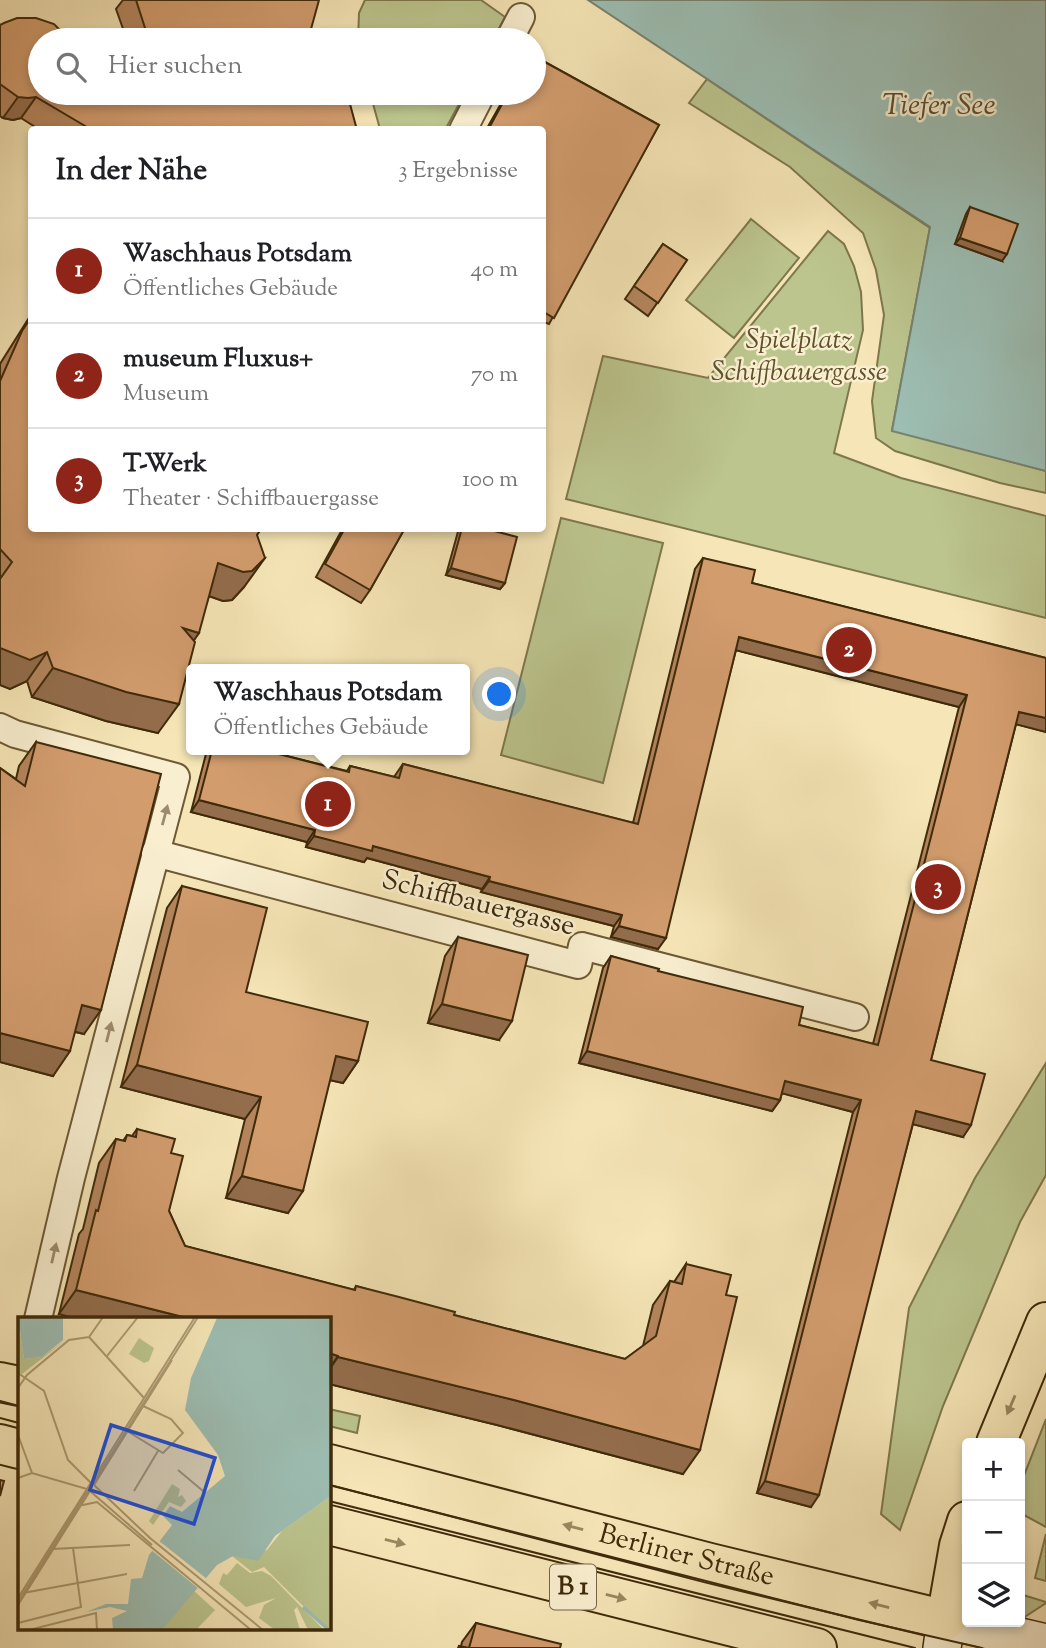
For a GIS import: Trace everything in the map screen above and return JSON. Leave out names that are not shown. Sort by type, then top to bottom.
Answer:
[{"type":"main road","points":[[998,1438],[1046,1322]]},
{"type":"main road","points":[[0,1381],[18,1386]]},
{"type":"main road","points":[[0,1444],[18,1449]]},
{"type":"main road","name":"Berliner Straße","points":[[331,1465],[710,1563],[944,1634]]},
{"type":"main road","name":"Berliner Straße","points":[[331,1526],[817,1648]]},
{"type":"main road","points":[[944,1634],[962,1537]]},
{"type":"street","points":[[465,126],[476,105]]},
{"type":"street","points":[[0,727],[15,734],[176,777],[71,1178],[38,1317]]},
{"type":"street","name":"Schiffbauergasse","points":[[155,853],[578,965],[582,946],[855,1017]]},
{"type":"street","name":"Berliner Straße","points":[[944,1634],[1046,1643]]},
{"type":"green space","points":[[365,0],[481,0],[505,17],[499,28],[358,28],[359,13]]},
{"type":"green space","points":[[707,79],[930,228],[892,430],[1046,471],[1046,493],[1000,483],[895,451],[876,438],[872,401],[884,315],[876,270],[863,233],[790,167],[689,103]]},
{"type":"green space","points":[[373,105],[459,105],[447,126],[379,126]]},
{"type":"green space","points":[[751,219],[799,258],[734,338],[686,300]]},
{"type":"green space","name":"Spielplatz Schiffbauergasse","points":[[828,231],[844,244],[854,266],[861,292],[863,330],[834,453],[901,478],[1046,516],[1046,618],[566,499],[603,356],[708,378]]},
{"type":"green space","points":[[561,518],[663,543],[603,783],[501,755]]},
{"type":"green space","points":[[1046,1063],[1046,1175],[1020,1222],[943,1406],[900,1530],[881,1514],[909,1308],[975,1178]]},
{"type":"green space","points":[[331,1409],[360,1416],[357,1433],[331,1426]]},
{"type":"green space","points":[[1046,1419],[1046,1527],[1025,1516],[1025,1473]]},
{"type":"green space","points":[[1046,1534],[1046,1581],[1035,1578]]},
{"type":"green space","points":[[1025,1596],[1046,1603],[1025,1617]]},
{"type":"water","name":"Tiefer See","points":[[588,0],[1046,0],[1046,471],[892,431],[930,227]]},
{"type":"building","points":[[136,0],[319,0],[311,28],[145,28]]},
{"type":"building","points":[[17,18],[36,18],[58,28],[28,28],[28,98],[18,97],[0,84],[0,25]]},
{"type":"building","points":[[546,63],[659,125],[554,318],[546,313],[546,126],[490,126],[502,105],[546,105]]},
{"type":"building","points":[[50,105],[350,105],[356,126],[85,126]]},
{"type":"building","points":[[970,207],[1018,224],[1007,254],[960,238]]},
{"type":"building","points":[[663,244],[687,260],[658,303],[634,286]]},
{"type":"building","points":[[28,322],[28,532],[259,532],[257,535],[265,558],[252,571],[243,572],[218,563],[199,633],[183,628],[195,642],[189,664],[186,664],[186,677],[179,704],[126,692],[53,668],[47,652],[30,660],[0,648],[0,579],[12,562],[0,549],[0,381]]},
{"type":"building","points":[[343,532],[403,532],[370,590],[325,564]]},
{"type":"building","points":[[461,532],[498,532],[517,537],[505,583],[451,568]]},
{"type":"building","points":[[703,558],[755,570],[752,583],[1046,658],[1046,718],[1019,712],[931,1060],[985,1074],[971,1125],[916,1111],[819,1495],[765,1481],[861,1100],[785,1081],[780,1100],[587,1051],[611,956],[659,969],[658,971],[803,1007],[799,1025],[878,1045],[967,695],[739,637],[666,938],[619,926],[622,915],[489,881],[490,877],[373,846],[372,851],[314,836],[315,830],[199,800],[211,755],[283,755],[349,772],[350,766],[399,778],[403,764],[638,824]]},
{"type":"building","points":[[36,742],[161,774],[101,1010],[82,1005],[70,1051],[0,1033],[0,768],[25,786]]},
{"type":"building","points":[[182,886],[267,908],[246,992],[368,1022],[358,1061],[336,1056],[303,1191],[242,1176],[261,1097],[137,1065]]},
{"type":"building","points":[[458,937],[528,955],[512,1021],[442,1004]]},
{"type":"building","points":[[137,1129],[175,1139],[171,1153],[183,1156],[169,1211],[185,1246],[355,1290],[356,1286],[399,1297],[455,1312],[454,1315],[625,1359],[656,1336],[670,1281],[682,1284],[686,1264],[731,1275],[726,1295],[737,1297],[700,1450],[514,1400],[338,1357],[331,1354],[331,1317],[183,1317],[76,1290],[116,1139],[125,1141],[127,1135],[136,1137]]},
{"type":"building","points":[[0,1480],[4,1481],[0,1496]]},
{"type":"building","points":[[476,1623],[561,1644],[560,1648],[469,1648]]},
{"type":"tram line","points":[[0,1401],[18,1406]]},
{"type":"tram line","points":[[0,1418],[18,1423]]},
{"type":"tram line","points":[[331,1486],[859,1620],[982,1648]]},
{"type":"tram line","points":[[331,1502],[915,1648]]},
{"type":"place","name":"museum Fluxus+","points":[[849,650]]},
{"type":"place","name":"Waschhaus Potsdam","points":[[328,804]]},
{"type":"place","name":"T-Werk","points":[[938,887]]}]
